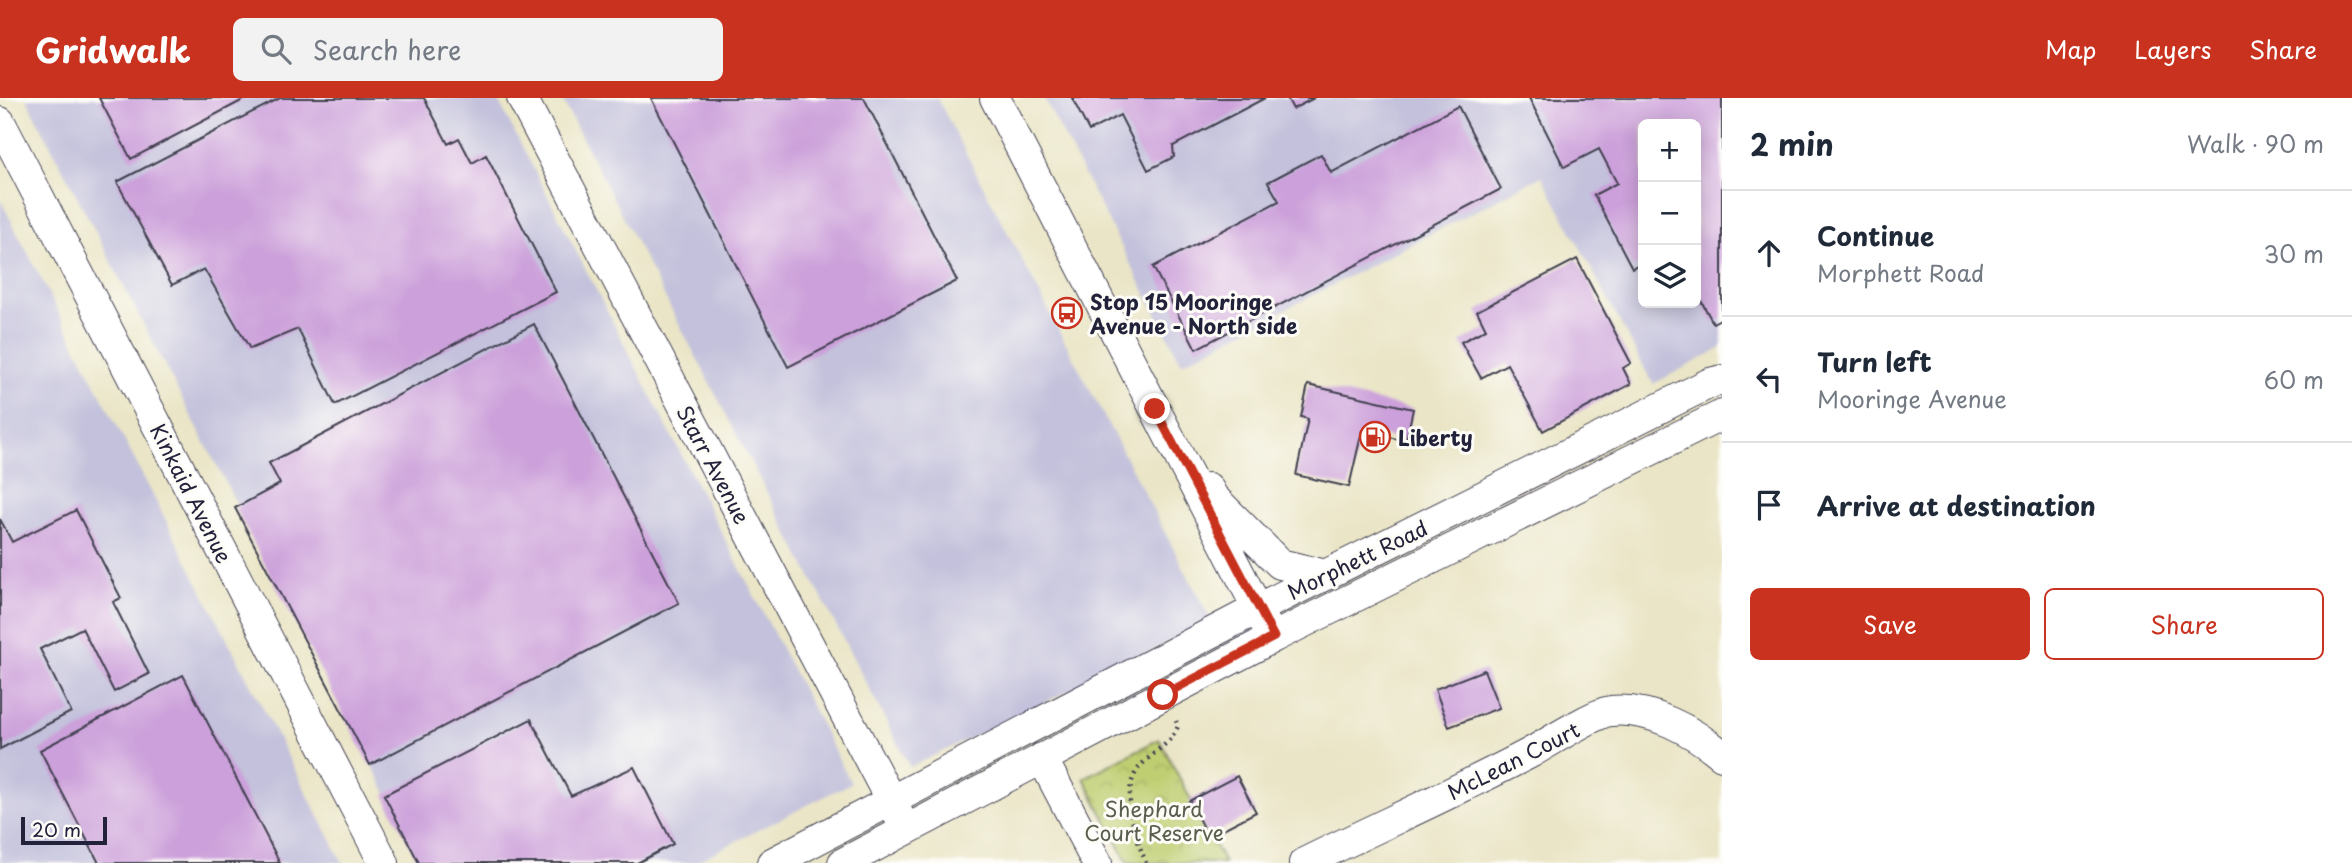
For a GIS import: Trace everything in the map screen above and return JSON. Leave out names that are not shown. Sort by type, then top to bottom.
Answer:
[{"type":"street","name":"Starr Avenue","points":[[522,98],[906,830]]},
{"type":"street","points":[[995,98],[1257,609],[1274,637]]},
{"type":"street","name":"Kinkaid Avenue","points":[[0,122],[384,863]]},
{"type":"street","name":"Morphett Road","points":[[772,863],[1257,609],[1710,383],[1722,380]]},
{"type":"street","points":[[1155,409],[1213,497],[1280,564],[1326,575]]},
{"type":"street","name":"Morphett Road","points":[[844,863],[1274,637],[1722,415]]},
{"type":"street","name":"McLean Court","points":[[1304,863],[1528,754],[1607,711],[1633,711],[1658,718],[1699,736],[1722,755]]},
{"type":"street","points":[[1042,758],[1097,863]]},
{"type":"path","points":[[1146,863],[1135,834],[1130,794],[1137,771],[1175,735],[1178,726],[1174,717]]},
{"type":"shaded area","points":[[26,98],[497,98],[851,783],[693,863],[423,863]]},
{"type":"shaded area","points":[[561,98],[937,98],[1212,622],[910,767]]},
{"type":"shaded area","points":[[1044,98],[1722,98],[1722,348],[1653,384],[1542,176],[1182,363]]},
{"type":"shaded area","points":[[0,199],[114,420],[343,863],[0,863]]},
{"type":"green space","name":"Shephard Court Reserve","points":[[1159,739],[1224,863],[1128,863],[1084,778]]},
{"type":"building","points":[[99,98],[247,98],[131,159]]},
{"type":"building","points":[[280,98],[424,98],[448,144],[459,138],[472,163],[486,155],[556,292],[335,405],[298,329],[250,349],[204,269],[172,285],[117,182]]},
{"type":"building","points":[[651,98],[864,98],[957,281],[788,367]]},
{"type":"building","points":[[1072,98],[1265,98],[1173,146],[1174,157],[1148,170],[1120,115],[1089,131]]},
{"type":"building","points":[[1287,98],[1314,98],[1293,109]]},
{"type":"building","points":[[1529,98],[1722,98],[1722,318],[1713,323],[1701,301],[1701,119],[1638,119],[1638,265],[1632,268],[1594,195],[1617,183],[1599,149],[1564,167]]},
{"type":"building","points":[[1458,106],[1501,189],[1196,349],[1153,267],[1279,201],[1268,182],[1321,154],[1331,173]]},
{"type":"building","points":[[1577,259],[1631,363],[1623,368],[1631,384],[1543,431],[1507,364],[1481,378],[1461,342],[1486,329],[1477,311]]},
{"type":"building","points":[[534,324],[679,603],[370,765],[235,508],[280,484],[269,463]]},
{"type":"building","points":[[1308,385],[1413,409],[1406,441],[1362,431],[1349,487],[1296,475],[1308,419],[1301,417]]},
{"type":"building","points":[[76,510],[121,598],[113,602],[149,674],[114,692],[82,628],[40,649],[71,712],[0,749],[0,519],[12,542]]},
{"type":"building","points":[[1484,670],[1499,708],[1449,727],[1435,689]]},
{"type":"building","points":[[183,675],[280,863],[99,863],[40,750]]},
{"type":"building","points":[[531,719],[571,796],[634,767],[673,844],[637,863],[419,863],[384,795]]},
{"type":"building","points":[[1237,776],[1256,812],[1208,837],[1189,801]]},
{"type":"place","name":"Stop 15 Mooringe Avenue - North side","points":[[1067,313]]},
{"type":"place","name":"Liberty","points":[[1375,437]]},
{"type":"route","points":[[1155,409],[1257,609],[1274,637],[1163,695]]}]
